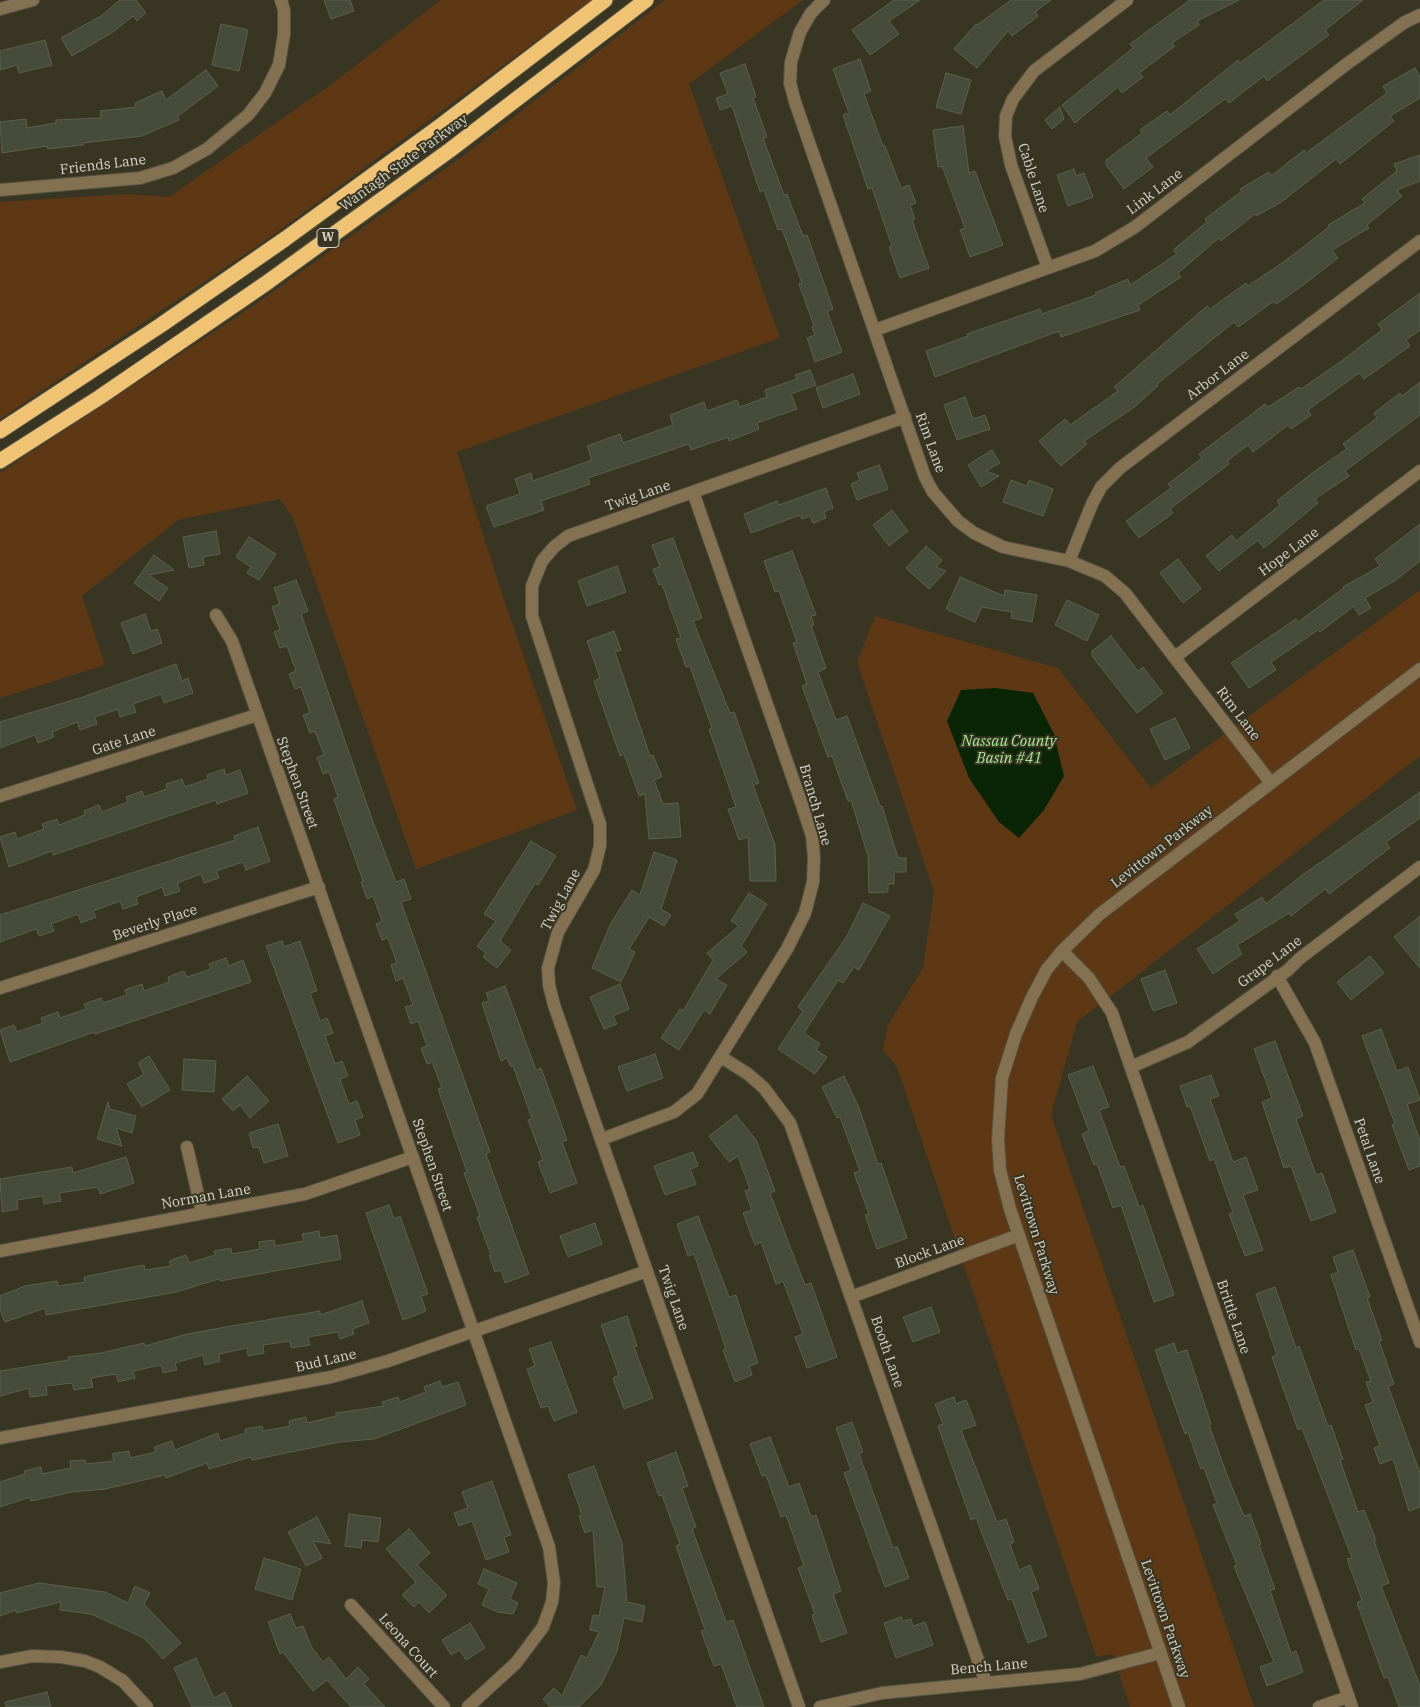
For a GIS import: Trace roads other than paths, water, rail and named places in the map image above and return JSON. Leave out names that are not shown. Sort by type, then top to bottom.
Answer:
[{"type":"highway","name":"Wantagh State Parkway","points":[[0,432],[169,320],[293,234],[443,124],[605,0]]},
{"type":"highway","name":"Wantagh State Parkway","points":[[0,461],[100,397],[265,284],[450,150],[646,0]]},
{"type":"street","points":[[0,9],[32,0]]},
{"type":"street","name":"Friends Lane","points":[[0,190],[140,178],[173,168],[207,149],[248,116],[265,93],[279,65],[284,34],[284,10],[281,0]]},
{"type":"street","name":"Rim Lane","points":[[824,0],[811,13],[800,32],[791,62],[790,83],[925,477],[933,492],[958,521],[974,533],[1003,547],[1069,561],[1105,576],[1124,593],[1271,783]]},
{"type":"street","name":"Cable Lane","points":[[1048,268],[1011,165],[1005,136],[1006,116],[1012,98],[1034,71],[1127,0]]},
{"type":"street","name":"Link Lane","points":[[875,330],[1095,251],[1135,227],[1348,63],[1405,22],[1420,15]]},
{"type":"street","name":"Arbor Lane","points":[[1069,561],[1092,504],[1102,487],[1120,468],[1420,241]]},
{"type":"street","name":"Twig Lane","points":[[800,1707],[554,1005],[548,968],[558,932],[594,870],[600,846],[600,824],[532,616],[532,586],[542,561],[554,547],[568,536],[905,417]]},
{"type":"street","name":"Hope Lane","points":[[1175,657],[1420,471]]},
{"type":"street","name":"Branch Lane","points":[[602,1139],[662,1118],[686,1105],[707,1080],[787,949],[805,913],[813,882],[814,857],[812,836],[693,492]]},
{"type":"street","name":"Stephen Street","points":[[216,615],[232,641],[548,1547],[554,1583],[552,1602],[543,1627],[533,1643],[516,1663],[468,1707]]},
{"type":"street","name":"Levittown Parkway","points":[[1179,1707],[1019,1235],[1000,1170],[998,1131],[1002,1078],[1016,1034],[1032,997],[1047,969],[1062,951],[1100,914],[1420,669]]},
{"type":"street","name":"Gate Lane","points":[[0,796],[257,714]]},
{"type":"street","name":"Grape Lane","points":[[1131,1068],[1188,1042],[1277,976],[1288,970],[1299,959],[1420,867]]},
{"type":"street","name":"Beverly Place","points":[[0,988],[318,887]]},
{"type":"street","name":"Brittle Lane","points":[[1062,951],[1089,978],[1102,995],[1112,1013],[1350,1702]]},
{"type":"street","name":"Petal Lane","points":[[1277,976],[1316,1043],[1419,1334]]},
{"type":"street","name":"Booth Lane","points":[[721,1057],[748,1074],[764,1088],[790,1123],[986,1683]]},
{"type":"street","points":[[187,1147],[202,1212]]},
{"type":"street","name":"Norman Lane","points":[[0,1251],[305,1194],[413,1157]]},
{"type":"street","name":"Block Lane","points":[[851,1297],[1019,1235]]},
{"type":"street","name":"Bud Lane","points":[[0,1438],[331,1377],[388,1361],[648,1271]]},
{"type":"street","name":"Leona Court","points":[[351,1605],[444,1707]]},
{"type":"street","name":"Bench Lane","points":[[820,1707],[882,1693],[1080,1674],[1160,1653]]},
{"type":"street","points":[[0,1662],[32,1656],[61,1657],[85,1661],[100,1667],[123,1681],[147,1707]]},
{"type":"street","points":[[1319,1707],[1350,1702]]},
{"type":"water","name":"Nassau County Basin #41","points":[[996,688],[1033,693],[1054,734],[1064,776],[1044,810],[1019,838],[999,822],[969,778],[947,721],[961,690]]}]
